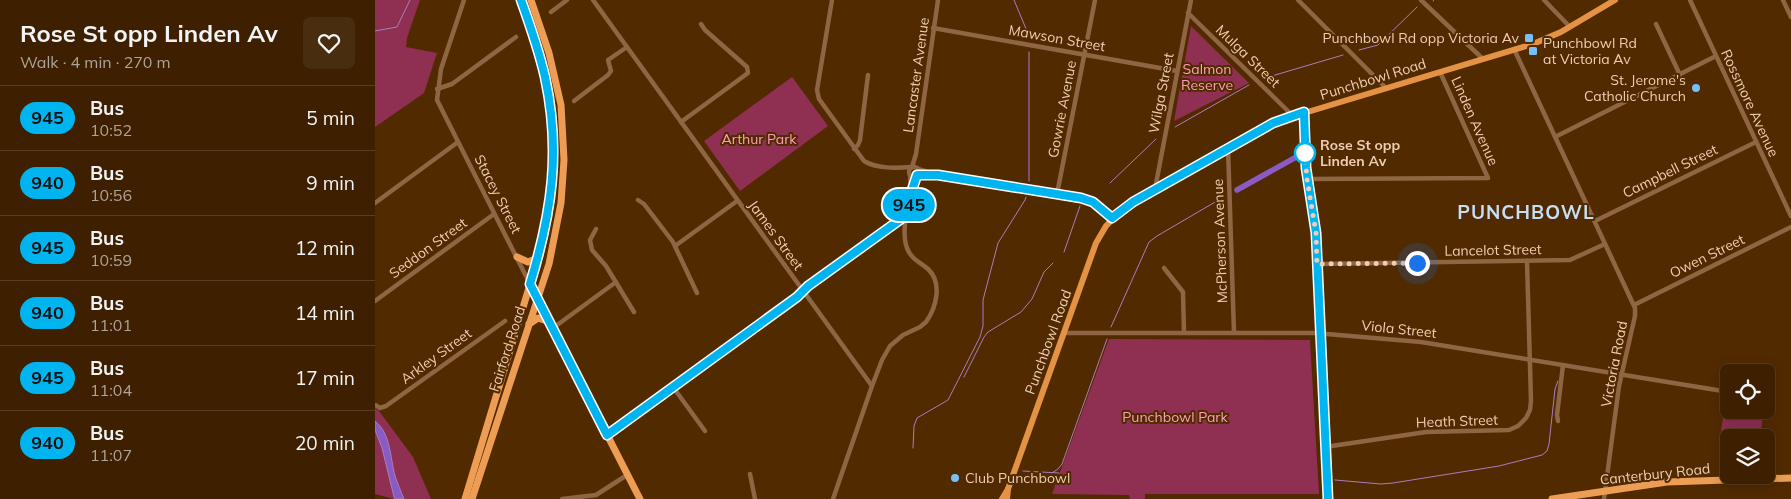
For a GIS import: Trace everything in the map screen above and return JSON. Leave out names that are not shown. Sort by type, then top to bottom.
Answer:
[{"type":"highway","name":"Fairford Road","points":[[465,499],[538,258],[550,207],[553,177],[551,109],[545,75],[521,0]]},
{"type":"highway","name":"Fairford Road","points":[[472,499],[549,264],[559,215],[564,155],[561,105],[549,53],[531,0]]},
{"type":"highway","points":[[517,258],[529,262],[538,258]]},
{"type":"highway","name":"Stacey Street","points":[[530,284],[639,499]]},
{"type":"highway","points":[[528,324],[538,318],[551,325]]},
{"type":"highway","name":"Canterbury Road","points":[[1552,499],[1605,495],[1685,481],[1791,478]]},
{"type":"main road","name":"Punchbowl Road","points":[[1002,499],[1097,243],[1103,230],[1112,218],[1125,207],[1273,123],[1549,38],[1615,0]]},
{"type":"main road","name":"Punchbowl Road","points":[[1007,489],[1007,499]]},
{"type":"street","name":"Stacey Street","points":[[464,0],[443,63],[437,89],[438,102],[530,284]]},
{"type":"street","points":[[551,12],[567,0]]},
{"type":"street","name":"James Street","points":[[593,0],[872,386]]},
{"type":"street","points":[[832,0],[817,92],[820,101],[864,161],[917,176],[938,175]]},
{"type":"street","name":"Lancaster Avenue","points":[[910,174],[916,154],[937,0]]},
{"type":"street","name":"Gowrie Avenue","points":[[1057,194],[1095,0]]},
{"type":"street","name":"Wilga Street","points":[[1155,189],[1191,0]]},
{"type":"street","points":[[1298,0],[1387,88]]},
{"type":"street","points":[[1421,0],[1483,59]]},
{"type":"street","points":[[1544,0],[1570,27]]},
{"type":"street","points":[[1783,0],[1791,17]]},
{"type":"street","name":"Rossmore Avenue","points":[[1691,2],[1791,216]]},
{"type":"street","name":"Mulga Street","points":[[1188,13],[1293,116]]},
{"type":"street","points":[[681,122],[748,74],[747,67],[705,30],[701,24]]},
{"type":"street","points":[[1656,24],[1680,75]]},
{"type":"street","name":"Mawson Street","points":[[933,28],[1177,71]]},
{"type":"street","points":[[437,89],[451,84],[516,37]]},
{"type":"street","points":[[574,101],[608,75],[611,71],[608,60],[627,47]]},
{"type":"street","name":"Victoria Road","points":[[1514,49],[1634,305],[1635,316],[1621,374],[1605,495]]},
{"type":"street","points":[[1555,136],[1716,56]]},
{"type":"street","name":"Linden Avenue","points":[[1307,179],[1488,178],[1440,72]]},
{"type":"street","points":[[854,149],[860,140],[867,75]]},
{"type":"street","points":[[1304,112],[1307,179],[1316,233],[1328,499]]},
{"type":"street","points":[[375,203],[458,142]]},
{"type":"street","name":"Campbell Street","points":[[1595,221],[1756,142]]},
{"type":"street","name":"McPherson Avenue","points":[[1228,148],[1234,332]]},
{"type":"street","name":"Lancaster Avenue","points":[[916,154],[917,176]]},
{"type":"street","points":[[894,168],[918,168],[938,175],[1088,200],[1112,218]]},
{"type":"street","points":[[833,499],[886,351],[900,337],[926,322],[937,294],[937,284],[934,276],[913,258],[906,246],[905,226],[911,193],[910,174]]},
{"type":"street","points":[[911,193],[917,176]]},
{"type":"street","points":[[638,200],[644,204],[675,246],[697,293]]},
{"type":"street","points":[[675,246],[737,200]]},
{"type":"street","name":"Seddon Street","points":[[375,301],[494,214]]},
{"type":"street","points":[[607,435],[908,214]]},
{"type":"street","name":"Owen Street","points":[[1634,305],[1791,227]]},
{"type":"street","points":[[596,229],[590,240],[592,250],[606,266],[634,312]]},
{"type":"street","name":"Lancelot Street","points":[[1317,264],[1570,260],[1605,244]]},
{"type":"street","name":"Heath Street","points":[[1325,447],[1425,432],[1503,431],[1513,429],[1523,423],[1530,410],[1531,360],[1527,261]]},
{"type":"street","points":[[1164,268],[1183,292],[1184,332]]},
{"type":"street","points":[[551,325],[616,282]]},
{"type":"street","name":"Arkley Street","points":[[375,405],[380,408],[386,406],[505,321]]},
{"type":"street","name":"Viola Street","points":[[1064,333],[1320,333],[1421,342],[1720,390]]},
{"type":"street","points":[[1558,421],[1557,415],[1563,365]]},
{"type":"street","points":[[673,387],[705,431]]},
{"type":"street","points":[[750,474],[755,499]]},
{"type":"street","points":[[563,499],[597,496],[627,475]]},
{"type":"green space","points":[[375,0],[420,0],[407,38],[406,47],[437,53],[424,93],[375,127]]},
{"type":"green space","name":"Salmon Reserve","points":[[1191,26],[1249,83],[1174,121]]},
{"type":"green space","name":"Arthur Park","points":[[792,77],[828,126],[740,191],[704,141]]},
{"type":"green space","name":"Punchbowl Park","points":[[1109,339],[1310,340],[1319,494],[1145,494],[1145,499],[1130,499],[1129,495],[1052,494]]},
{"type":"green space","points":[[375,408],[413,457],[431,499],[394,499],[375,494]]},
{"type":"green space","points":[[1723,419],[1763,419],[1761,429],[1721,429]]},
{"type":"shaded area","points":[[375,421],[387,439],[395,476],[404,499],[395,499],[394,497],[382,448],[375,430]]},
{"type":"waterway","points":[[375,31],[397,27],[410,0]]},
{"type":"waterway","points":[[1014,0],[1029,36]]},
{"type":"waterway","points":[[1359,50],[1378,45],[1417,7]]},
{"type":"waterway","points":[[1029,52],[1029,181]]},
{"type":"waterway","points":[[1265,78],[1343,55]]},
{"type":"waterway","points":[[1175,127],[1249,85]]},
{"type":"waterway","points":[[1110,183],[1156,139]]},
{"type":"waterway","points":[[1237,190],[1298,156]]},
{"type":"waterway","points":[[913,448],[914,426],[917,418],[948,400],[980,337],[983,326],[983,300],[998,243],[1026,197]]},
{"type":"waterway","points":[[1111,327],[1149,242],[1222,198]]},
{"type":"waterway","points":[[1064,252],[1080,206]]},
{"type":"waterway","points":[[964,377],[984,337],[988,332],[1021,312],[1032,299],[1044,272],[1053,263]]},
{"type":"waterway","points":[[1052,473],[1062,464],[1107,339]]},
{"type":"waterway","points":[[1335,480],[1381,484],[1393,483],[1499,466],[1542,455],[1547,451],[1549,444],[1555,389],[1558,381]]},
{"type":"waterway","points":[[1023,471],[1059,473]]},
{"type":"bus line","name":"945","points":[[521,0],[545,75],[551,109],[554,155],[550,207],[545,234],[530,284],[607,435],[908,214],[911,193],[917,175],[938,175],[1081,198],[1093,202],[1112,218],[1133,202],[1273,123],[1304,112],[1307,179],[1316,233],[1328,499]]},
{"type":"place","name":"Punchbowl Rd opp Victoria Av","points":[[1529,38]]},
{"type":"place","name":"Punchbowl Rd at Victoria Av","points":[[1533,51]]},
{"type":"place","name":"St. Jerome's Catholic Church","points":[[1696,88]]},
{"type":"place","name":"Rose St opp Linden Av","points":[[1305,153]]},
{"type":"place","name":"Club Punchbowl","points":[[955,478]]},
{"type":"district","name":"PUNCHBOWL","points":[[1526,212]]},
{"type":"route","points":[[1305,153],[1307,179],[1315,221],[1317,264],[1417,263]]}]
